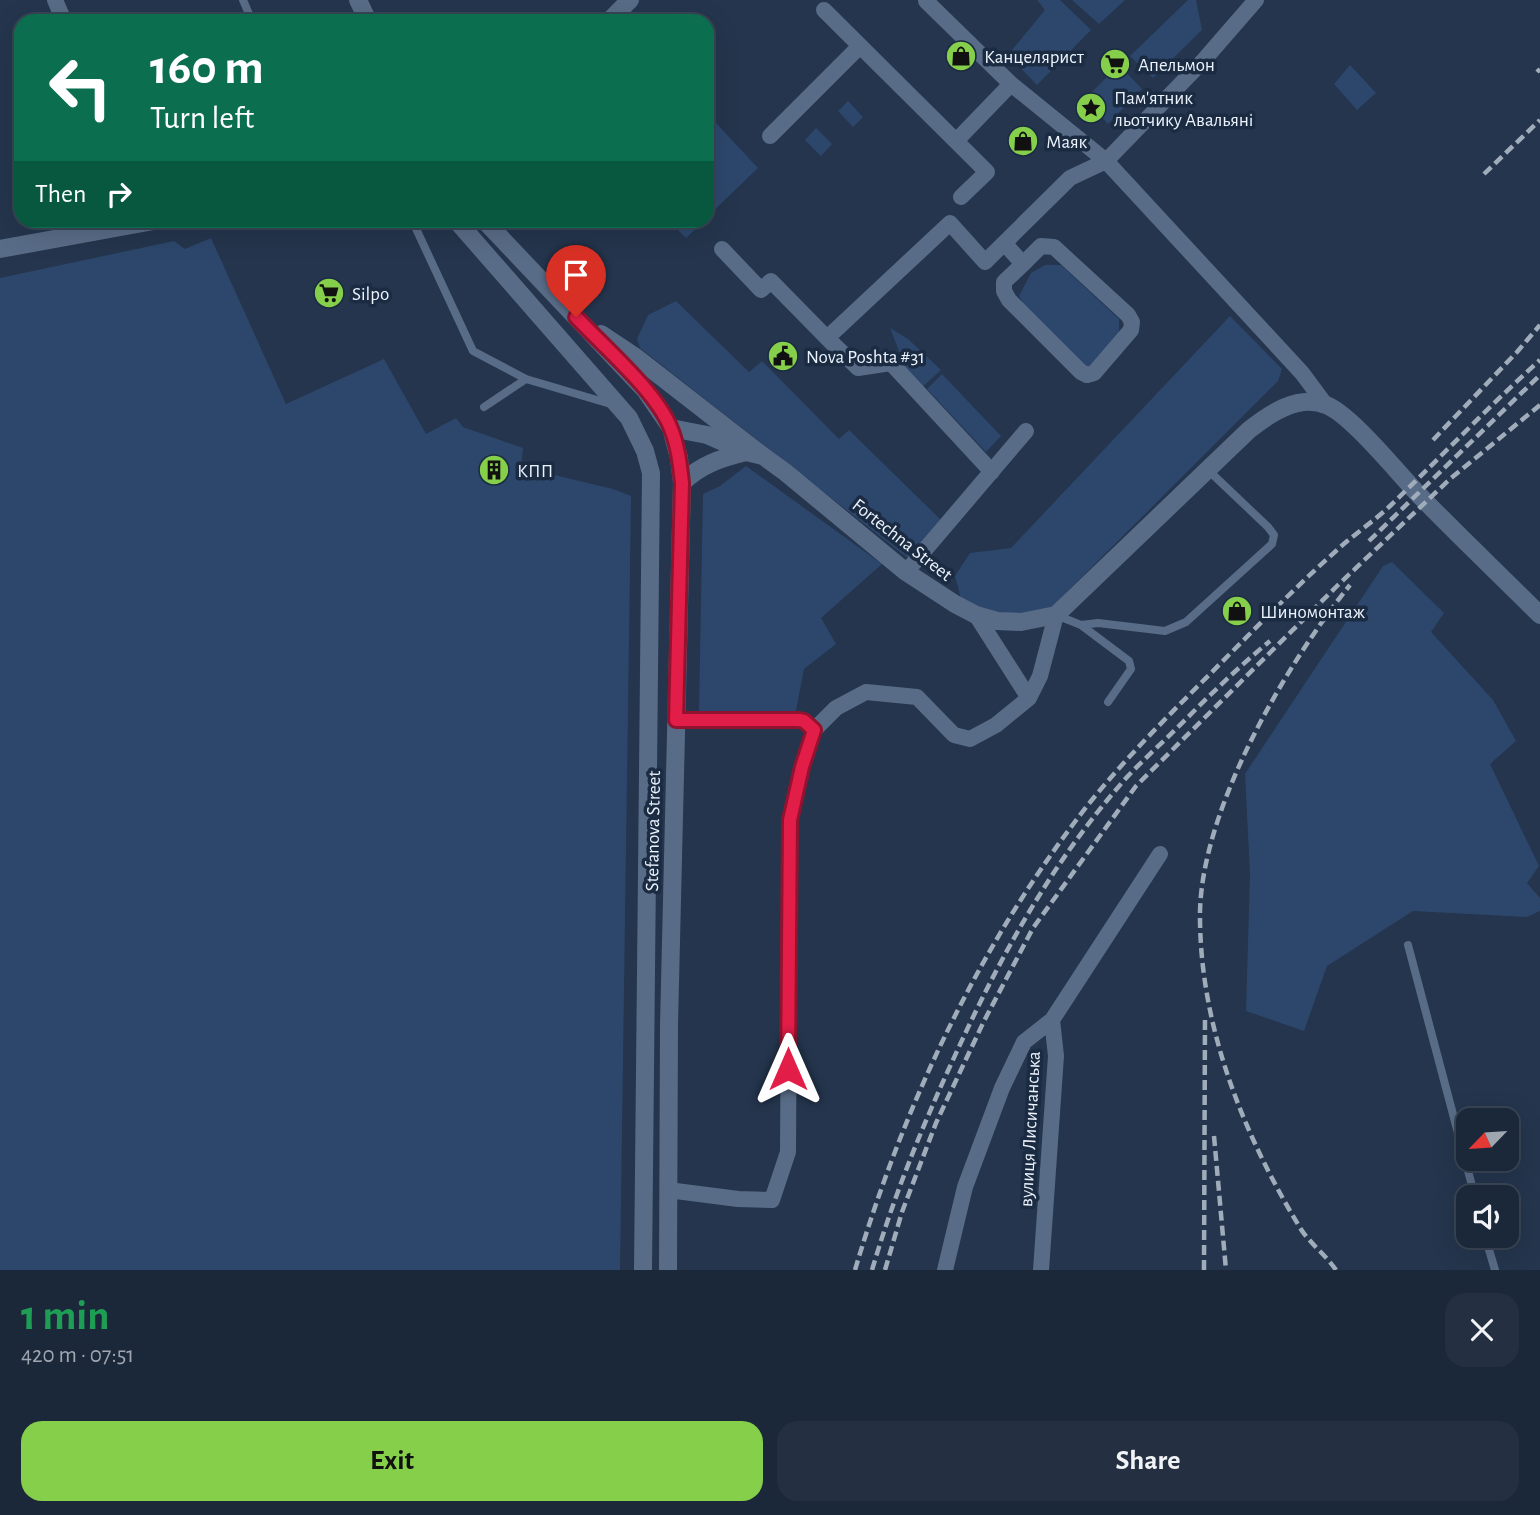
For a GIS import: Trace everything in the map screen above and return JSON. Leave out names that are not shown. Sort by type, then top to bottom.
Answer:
[{"type":"main road","points":[[616,14],[630,0]]},
{"type":"main road","points":[[0,249],[115,228]]},
{"type":"main road","name":"Stefanova Street","points":[[463,228],[620,407],[637,430],[651,473],[643,1270]]},
{"type":"main road","points":[[492,228],[645,390],[671,428]]},
{"type":"main road","points":[[576,317],[637,358],[754,454]]},
{"type":"main road","points":[[1056,615],[1249,430],[1285,406],[1325,404],[1343,415],[1540,615]]},
{"type":"main road","points":[[637,430],[671,428]]},
{"type":"main road","name":"Stefanova Street","points":[[668,1270],[682,483],[671,428]]},
{"type":"main road","name":"Fortechna Street","points":[[671,428],[707,435],[754,454],[785,472],[906,572],[975,615],[997,621],[1021,622],[1056,615]]},
{"type":"main road","points":[[682,483],[694,471],[713,461],[754,454]]},
{"type":"street","points":[[926,1],[1011,84],[1106,162],[1302,373],[1325,404]]},
{"type":"street","points":[[827,338],[950,223],[985,262],[1070,178],[1106,162],[1203,61],[1252,1]]},
{"type":"street","points":[[824,10],[987,172],[961,197]]},
{"type":"street","points":[[770,136],[860,46]]},
{"type":"street","points":[[957,140],[1011,84]]},
{"type":"street","points":[[1005,244],[1023,264]]},
{"type":"street","points":[[1041,246],[1054,247],[1132,322],[1131,330],[1094,373],[1087,375],[1081,372],[1009,300],[1004,291],[1004,282],[1023,264],[1041,246]]},
{"type":"street","points":[[722,249],[761,290],[771,282],[858,368],[891,363],[992,472]]},
{"type":"street","points":[[906,572],[1026,431]]},
{"type":"street","points":[[975,615],[1029,698]]},
{"type":"street","points":[[668,1190],[738,1199],[772,1200],[788,1152],[790,820],[814,730],[835,708],[866,692],[916,697],[954,735],[970,739],[996,725],[1029,698],[1040,676],[1056,615]]},
{"type":"street","points":[[676,720],[799,720],[814,730]]},
{"type":"street","points":[[945,1270],[965,1187],[1002,1088],[1024,1042],[1052,1020],[1160,854]]},
{"type":"street","name":"вулиця Лисичанська","points":[[1041,1270],[1056,1056],[1052,1020]]},
{"type":"lane","points":[[416,228],[473,351],[526,379],[620,407]]},
{"type":"lane","points":[[484,407],[526,379]]},
{"type":"lane","points":[[1081,625],[1098,623],[1165,631],[1175,628],[1186,622],[1272,544],[1274,535],[1268,527],[1208,470]]},
{"type":"lane","points":[[1056,615],[1081,625],[1129,661],[1131,669],[1108,702]]},
{"type":"lane","points":[[1408,945],[1472,1185]]},
{"type":"lane","points":[[1488,1248],[1494,1270]]},
{"type":"shaded area","points":[[1037,0],[1060,0],[1091,30],[1037,85],[1008,55],[1045,10]]},
{"type":"shaded area","points":[[1072,0],[1125,0],[1099,24]]},
{"type":"shaded area","points":[[1188,0],[1196,0],[1202,30],[1153,78],[1130,56]]},
{"type":"shaded area","points":[[1119,65],[1142,89],[1108,124],[1085,99]]},
{"type":"shaded area","points":[[1350,65],[1376,93],[1357,110],[1334,84]]},
{"type":"shaded area","points":[[848,101],[863,117],[853,127],[838,111]]},
{"type":"shaded area","points":[[714,123],[758,168],[714,210]]},
{"type":"shaded area","points":[[816,128],[832,144],[821,156],[805,140]]},
{"type":"shaded area","points":[[676,228],[697,228],[686,238]]},
{"type":"shaded area","points":[[211,238],[286,404],[384,359],[426,434],[456,418],[463,427],[523,448],[521,467],[613,489],[631,496],[620,1270],[0,1270],[0,278],[174,241],[185,249]]},
{"type":"shaded area","points":[[1045,265],[1061,265],[1119,319],[1119,334],[1089,367],[1058,348],[1019,296],[1031,273]]},
{"type":"shaded area","points":[[676,301],[749,372],[762,361],[839,439],[849,430],[941,520],[909,559],[640,348],[637,339],[648,315]]},
{"type":"shaded area","points":[[1230,316],[1282,369],[1278,381],[1049,610],[1000,616],[961,599],[955,576],[970,553],[1011,548]]},
{"type":"shaded area","points":[[890,328],[908,339],[941,370],[918,391],[913,387]]},
{"type":"shaded area","points":[[942,374],[1001,436],[986,452],[927,389]]},
{"type":"shaded area","points":[[746,466],[882,564],[821,618],[836,644],[804,669],[795,715],[699,711],[703,494],[720,486]]},
{"type":"shaded area","points":[[1392,562],[1444,613],[1431,632],[1493,700],[1516,741],[1490,764],[1539,866],[1527,883],[1540,898],[1540,911],[1527,917],[1413,911],[1327,966],[1304,1031],[1246,1011],[1250,874],[1245,774],[1383,566]]},
{"type":"railway","points":[[1537,72],[1540,69]]},
{"type":"railway","points":[[1484,174],[1540,120]]},
{"type":"railway","points":[[1433,440],[1540,325]]},
{"type":"railway","points":[[855,1270],[895,1152],[945,1037],[1004,927],[1074,823],[1169,715],[1302,582],[1390,506],[1540,360]]},
{"type":"railway","points":[[1369,541],[1540,375]]},
{"type":"railway","points":[[885,1270],[902,1212],[936,1123],[984,1021],[1033,928],[1136,786],[1338,585],[1450,479],[1540,405]]},
{"type":"railway","points":[[1336,1270],[1299,1226],[1278,1190],[1242,1115],[1216,1035],[1207,995],[1200,912],[1204,871],[1215,828],[1231,784],[1275,696],[1325,617],[1350,585]]},
{"type":"railway","points":[[872,1270],[900,1185],[933,1103],[993,976],[1054,872],[1128,776],[1222,683],[1270,641]]},
{"type":"railway","points":[[1204,1270],[1205,1019]]},
{"type":"railway","points":[[1214,1136],[1226,1270]]},
{"type":"place","name":"Канцелярист","points":[[961,56]]},
{"type":"place","name":"Апельмон","points":[[1115,64]]},
{"type":"place","name":"Пам'ятник льотчику Авальяні","points":[[1091,108]]},
{"type":"place","name":"Маяк","points":[[1023,141]]},
{"type":"place","name":"Silpo","points":[[329,293]]},
{"type":"place","name":"Nova Poshta #31","points":[[783,356]]},
{"type":"place","name":"КПП","points":[[494,470]]},
{"type":"place","name":"Шиномонтаж","points":[[1237,611]]},
{"type":"route","points":[[576,317],[645,390],[671,428],[679,458],[682,483],[676,720],[799,720],[814,730],[790,820],[788,1069]]}]
